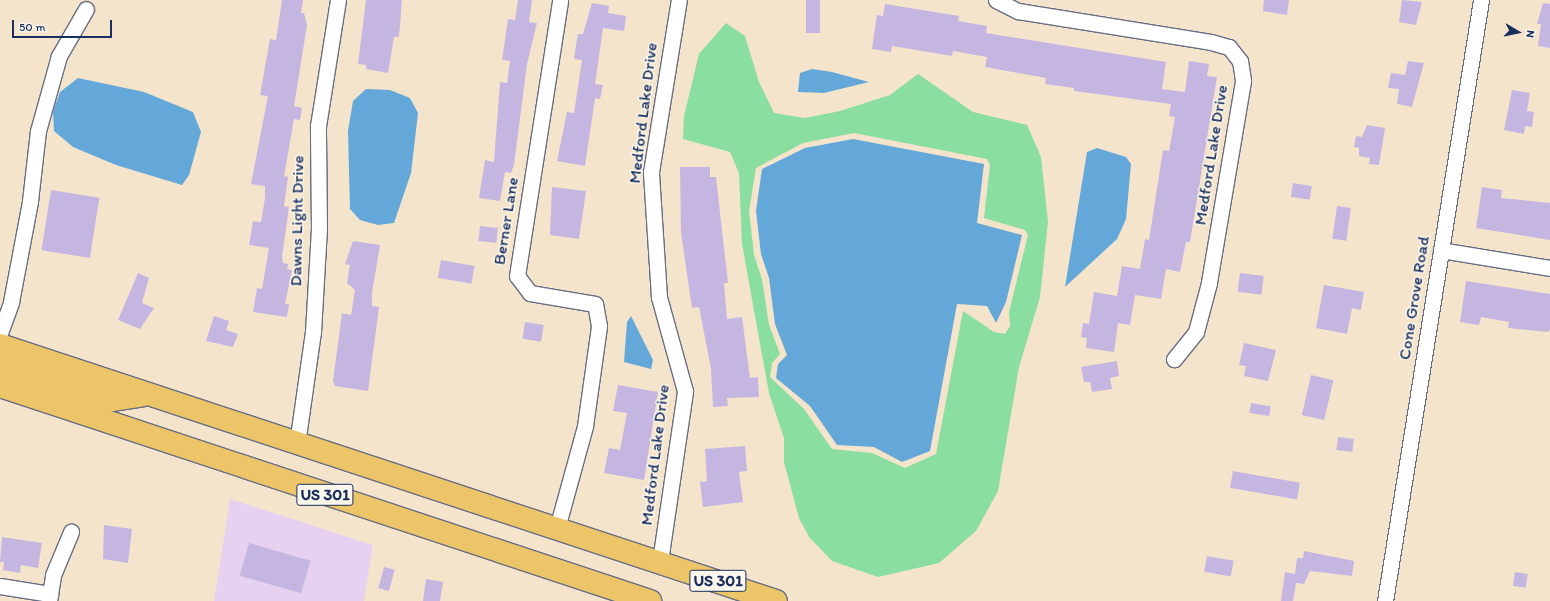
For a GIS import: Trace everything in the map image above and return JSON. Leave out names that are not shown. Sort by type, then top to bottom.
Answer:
[{"type":"main road","name":"US 301","points":[[0,345],[146,395],[660,561],[776,601]]},
{"type":"main road","points":[[0,366],[107,401],[146,395]]},
{"type":"main road","name":"US 301","points":[[0,386],[650,601]]},
{"type":"street","name":"Dawns Light Drive","points":[[297,444],[313,332],[319,229],[318,126],[338,0]]},
{"type":"street","name":"Berner Lane","points":[[557,528],[585,426],[599,326],[595,304],[530,292],[517,276],[560,0]]},
{"type":"street","name":"Medford Lake Drive","points":[[660,561],[685,391],[659,297],[651,172],[679,0]]},
{"type":"street","name":"Medford Lake Drive","points":[[996,0],[1018,11],[1212,42],[1229,47],[1240,61],[1244,81],[1209,283],[1196,332],[1174,359]]},
{"type":"street","name":"Cone Grove Road","points":[[1385,601],[1481,0]]},
{"type":"street","points":[[0,333],[11,302],[30,201],[38,132],[59,56],[86,9]]},
{"type":"street","points":[[1442,250],[1550,268]]},
{"type":"street","points":[[0,586],[50,598],[53,574],[71,532]]},
{"type":"shaded area","points":[[230,499],[373,545],[364,601],[214,601]]},
{"type":"green space","points":[[726,23],[745,36],[759,82],[774,113],[805,118],[840,111],[890,95],[918,74],[973,112],[1027,125],[1041,157],[1048,222],[1040,297],[1019,367],[998,491],[976,531],[939,563],[878,577],[832,561],[809,537],[799,518],[784,462],[784,438],[769,393],[742,244],[739,173],[730,152],[683,139],[684,116],[699,54]],"holes":[[[854,133],[987,159],[990,165],[984,218],[1025,230],[1028,235],[1009,312],[1010,326],[1005,334],[994,332],[963,311],[936,454],[905,468],[872,453],[832,449],[804,409],[770,377],[772,363],[780,354],[769,325],[762,279],[754,255],[749,211],[756,168],[803,143]]]},
{"type":"water","points":[[812,69],[832,72],[869,82],[824,93],[798,92],[800,73]]},
{"type":"water","points":[[78,78],[144,92],[193,112],[201,132],[189,175],[182,185],[116,165],[73,147],[54,131],[53,111],[60,92]]},
{"type":"water","points":[[366,89],[390,90],[410,98],[418,113],[411,173],[394,223],[378,225],[360,220],[350,209],[348,131],[353,101]]},
{"type":"water","points":[[853,139],[984,164],[977,223],[1022,235],[1006,302],[996,323],[987,306],[957,304],[930,451],[902,462],[874,447],[837,445],[810,406],[776,378],[778,364],[787,355],[775,324],[769,278],[761,254],[756,211],[762,169],[805,148]]},
{"type":"water","points":[[1097,148],[1126,157],[1131,164],[1126,219],[1117,239],[1065,287],[1087,152]]},
{"type":"water","points":[[631,316],[653,360],[651,369],[624,362],[627,322]]},
{"type":"building","points":[[282,0],[303,0],[301,13],[304,13],[307,25],[294,106],[302,108],[300,120],[294,119],[284,176],[288,177],[284,206],[289,207],[282,257],[283,263],[288,264],[287,269],[292,270],[285,304],[289,304],[287,317],[253,312],[257,288],[262,289],[269,248],[249,245],[253,221],[261,222],[265,198],[265,186],[251,184],[268,96],[260,95],[270,39],[276,40]]},
{"type":"building","points":[[366,0],[402,0],[399,37],[394,37],[388,73],[366,69],[366,65],[358,64]]},
{"type":"building","points":[[518,0],[532,0],[529,22],[537,23],[527,64],[514,165],[511,173],[505,172],[500,201],[479,198],[485,160],[494,162],[500,82],[507,83],[510,61],[502,60],[508,19],[515,20]]},
{"type":"building","points":[[806,0],[820,0],[820,33],[806,33]]},
{"type":"building","points":[[1264,0],[1289,0],[1287,15],[1263,11]]},
{"type":"building","points":[[1402,0],[1422,2],[1416,25],[1399,22]]},
{"type":"building","points":[[592,3],[609,6],[608,13],[626,16],[624,31],[603,28],[595,84],[603,85],[600,99],[595,98],[585,166],[557,161],[567,112],[574,113],[582,60],[574,59],[578,34],[583,34]]},
{"type":"building","points":[[1543,3],[1550,4],[1550,48],[1538,46],[1541,24],[1537,24]]},
{"type":"building","points":[[885,4],[959,16],[958,21],[987,26],[986,33],[1166,62],[1162,89],[1185,92],[1189,61],[1209,64],[1207,76],[1217,77],[1190,242],[1186,242],[1180,272],[1166,269],[1161,299],[1135,295],[1130,325],[1118,323],[1114,352],[1086,348],[1087,338],[1081,337],[1083,323],[1089,324],[1094,292],[1117,296],[1122,266],[1140,269],[1145,239],[1149,240],[1163,150],[1169,151],[1175,117],[1169,116],[1171,104],[1074,91],[1074,88],[1045,84],[1046,78],[985,67],[987,57],[953,51],[952,56],[892,46],[891,52],[872,49],[877,15],[883,16]]},
{"type":"building","points":[[1408,61],[1424,63],[1412,107],[1397,104],[1399,89],[1388,88],[1391,73],[1405,75]]},
{"type":"building","points":[[1512,90],[1530,93],[1527,111],[1534,112],[1532,127],[1525,126],[1524,134],[1504,130]]},
{"type":"building","points":[[1367,125],[1385,128],[1379,165],[1369,164],[1370,158],[1359,156],[1359,148],[1354,147],[1356,136],[1362,137]]},
{"type":"building","points":[[680,167],[710,167],[710,177],[716,177],[728,283],[724,283],[727,319],[742,317],[750,378],[758,377],[759,397],[727,398],[728,406],[713,407],[711,369],[699,307],[692,308],[681,233]]},
{"type":"building","points":[[1293,183],[1312,186],[1310,200],[1291,197]]},
{"type":"building","points":[[552,187],[586,191],[579,239],[550,235]]},
{"type":"building","points":[[1482,187],[1502,190],[1501,198],[1550,203],[1550,240],[1476,228]]},
{"type":"building","points":[[51,190],[99,198],[90,258],[41,250]]},
{"type":"building","points":[[1337,206],[1351,208],[1346,241],[1332,239]]},
{"type":"building","points":[[480,226],[498,228],[496,243],[478,241]]},
{"type":"building","points":[[353,241],[380,245],[372,293],[372,306],[379,307],[368,391],[335,386],[333,381],[342,313],[351,315],[355,290],[347,283],[350,265],[345,264]]},
{"type":"building","points":[[441,260],[474,266],[471,284],[438,278]]},
{"type":"building","points":[[138,273],[149,278],[142,303],[154,308],[140,329],[118,320]]},
{"type":"building","points":[[1240,273],[1264,276],[1262,295],[1238,292]]},
{"type":"building","points":[[1466,281],[1550,294],[1550,329],[1548,332],[1508,328],[1509,322],[1481,317],[1479,325],[1460,322]]},
{"type":"building","points":[[1324,285],[1364,292],[1361,310],[1352,308],[1347,334],[1316,328]]},
{"type":"building","points":[[214,316],[229,321],[226,330],[238,334],[233,347],[206,341]]},
{"type":"building","points":[[525,322],[544,325],[541,342],[522,339]]},
{"type":"building","points":[[1244,343],[1276,350],[1268,381],[1244,376],[1246,366],[1239,365]]},
{"type":"building","points":[[1117,361],[1119,376],[1110,378],[1112,389],[1092,392],[1090,382],[1084,382],[1081,367]]},
{"type":"building","points":[[1311,375],[1333,380],[1324,420],[1302,415]]},
{"type":"building","points":[[618,385],[658,392],[644,480],[604,473],[609,448],[620,450],[627,413],[613,411]]},
{"type":"building","points":[[1251,403],[1271,406],[1269,416],[1249,413]]},
{"type":"building","points":[[1338,437],[1354,439],[1352,452],[1336,450]]},
{"type":"building","points":[[745,446],[747,471],[739,472],[743,502],[703,507],[700,482],[707,481],[705,449]]},
{"type":"building","points":[[1233,471],[1300,483],[1297,500],[1230,488]]},
{"type":"building","points":[[104,525],[132,529],[128,563],[103,559]]},
{"type":"building","points":[[2,537],[42,543],[38,568],[21,565],[20,573],[3,570],[4,562],[0,562]]},
{"type":"building","points":[[249,543],[311,561],[301,593],[240,576]]},
{"type":"building","points":[[1304,551],[1354,561],[1352,576],[1310,571],[1304,584],[1296,583],[1293,601],[1281,601],[1285,572],[1295,574],[1297,558],[1303,558]]},
{"type":"building","points":[[1207,556],[1234,561],[1231,576],[1204,572]]},
{"type":"building","points":[[384,567],[395,570],[389,591],[378,588]]},
{"type":"building","points":[[1515,572],[1528,574],[1526,588],[1513,586]]},
{"type":"building","points":[[426,579],[443,582],[440,601],[423,601]]}]
